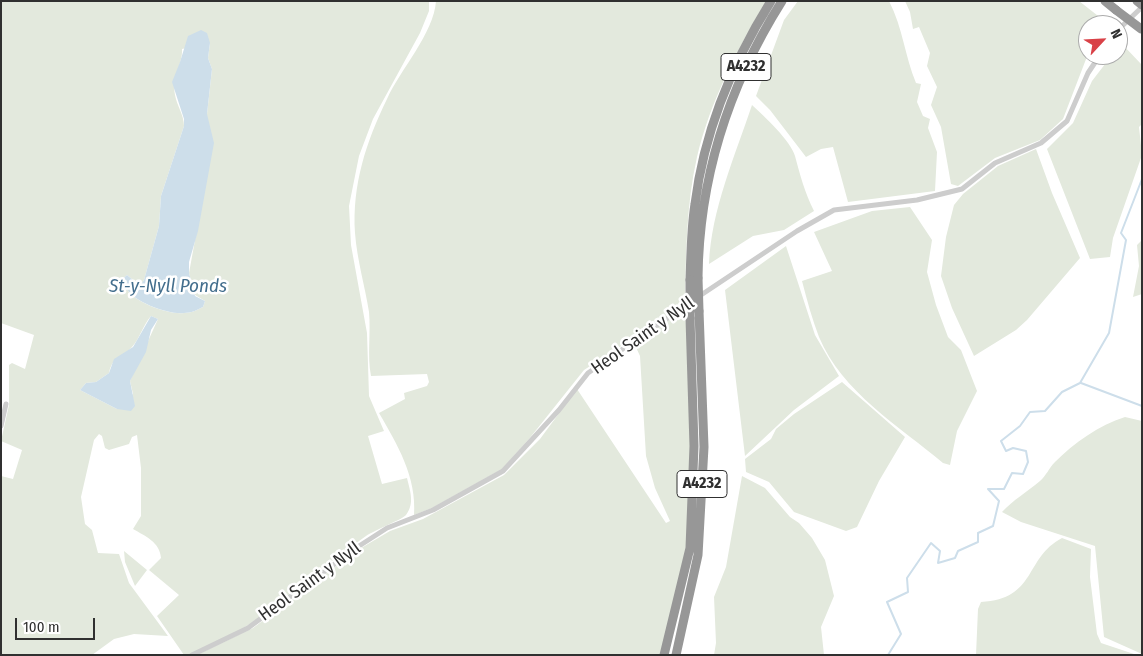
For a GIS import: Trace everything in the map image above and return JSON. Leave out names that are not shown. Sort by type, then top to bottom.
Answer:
[{"type":"highway","points":[[1104,1],[1141,29]]},
{"type":"highway","points":[[1137,1],[1142,6]]},
{"type":"highway","name":"A4232","points":[[664,655],[690,548],[694,446],[690,318],[707,184],[720,132],[736,87],[779,2]]},
{"type":"highway","name":"A4232","points":[[676,655],[698,554],[704,447],[699,311],[694,279]]},
{"type":"street","points":[[1128,20],[1142,6]]},
{"type":"street","name":"Heol Saint y Nyll","points":[[192,655],[248,628],[356,548],[387,528],[433,510],[503,471],[559,410],[588,373],[797,231],[834,210],[917,200],[962,189],[995,163],[1041,143],[1067,121],[1088,72],[1093,65]]},
{"type":"street","points":[[1,426],[6,404]]},
{"type":"shaded area","points":[[1,1],[429,1],[429,11],[420,33],[373,119],[359,156],[349,206],[351,245],[367,333],[369,396],[384,431],[368,436],[382,484],[407,478],[411,501],[409,510],[404,517],[366,536],[285,599],[234,634],[189,655],[184,655],[157,616],[179,595],[149,570],[161,558],[160,552],[151,540],[133,529],[141,516],[141,468],[137,435],[132,437],[129,444],[109,450],[105,448],[102,436],[99,434],[94,440],[81,497],[85,524],[92,530],[98,553],[119,554],[129,583],[168,636],[134,634],[114,639],[92,655],[1,655],[1,476],[13,479],[22,450],[1,441],[9,405],[9,365],[12,363],[25,369],[34,335],[1,323]],"holes":[[[210,43],[208,58],[212,69],[207,114],[206,180],[189,273],[195,295],[205,301],[203,307],[187,313],[169,312],[152,307],[137,299],[127,289],[121,288],[121,280],[127,275],[140,286],[144,280],[159,226],[161,196],[184,126],[174,88],[182,49]],[[151,316],[158,319],[130,381],[133,394],[117,409],[80,390],[86,383],[96,382],[109,373],[115,360],[128,351],[135,343]]]},
{"type":"shaded area","points":[[436,1],[766,1],[745,38],[717,96],[697,157],[693,175],[686,249],[685,305],[584,370],[529,439],[502,469],[432,508],[414,515],[414,501],[409,474],[399,449],[379,413],[405,399],[404,393],[427,386],[429,382],[427,374],[371,376],[369,361],[369,312],[357,253],[355,215],[358,181],[362,164],[379,115],[429,26]]},
{"type":"shaded area","points":[[798,1],[889,1],[898,22],[916,83],[921,84],[917,102],[923,116],[930,119],[928,128],[937,152],[935,191],[848,202],[833,147],[821,149],[806,157],[770,110],[756,96],[784,20]]},
{"type":"shaded area","points":[[905,1],[1079,1],[1097,15],[1078,15],[1078,65],[1084,65],[1063,119],[1040,140],[995,158],[958,186],[951,184],[941,127],[931,105],[937,87],[927,66],[930,53],[919,27],[913,29],[910,12]]},
{"type":"shaded area","points":[[1128,50],[1142,65],[1142,124],[1139,127],[1142,155],[1113,238],[1110,257],[1090,259],[1047,149],[1073,123],[1092,81],[1104,65],[1128,65]]},
{"type":"shaded area","points":[[752,105],[788,143],[795,156],[805,191],[814,211],[784,230],[753,236],[709,264],[714,224],[719,203]]},
{"type":"shaded area","points":[[1036,149],[1052,193],[1080,258],[1027,320],[1016,330],[974,356],[952,308],[941,276],[946,237],[954,205],[963,194],[998,166]]},
{"type":"shaded area","points":[[910,207],[932,240],[927,272],[936,305],[948,337],[961,350],[977,391],[957,431],[950,465],[943,463],[873,407],[842,375],[829,357],[819,337],[802,281],[832,271],[814,232],[872,211]]},
{"type":"shaded area","points":[[1142,240],[1142,294],[1133,297],[1139,266],[1137,245]]},
{"type":"shaded area","points":[[786,246],[815,335],[839,376],[794,410],[745,456],[725,290]]},
{"type":"shaded area","points":[[685,309],[691,405],[693,515],[663,655],[197,655],[253,628],[356,551],[390,531],[423,519],[504,475],[540,439],[577,389],[666,523],[670,521],[655,488],[646,456],[640,356],[634,343]]},
{"type":"shaded area","points":[[842,382],[905,437],[879,481],[857,527],[846,531],[794,512],[769,482],[746,472],[745,459],[771,439],[776,429],[794,414]]},
{"type":"shaded area","points":[[1125,417],[1142,421],[1142,654],[1104,637],[1095,546],[1021,522],[1002,512],[1040,481],[1055,462],[1070,448],[1096,430]]},
{"type":"shaded area","points":[[742,476],[765,488],[790,517],[799,523],[812,538],[825,560],[834,596],[821,627],[824,655],[714,655],[716,643],[714,597],[726,567]]},
{"type":"shaded area","points":[[1062,538],[1091,549],[1090,577],[1097,634],[1101,643],[1137,655],[976,655],[978,609],[981,602],[999,599],[1012,594],[1021,586],[1041,556],[1050,546]]},
{"type":"shaded area","points":[[124,551],[147,570],[135,586],[125,562]]},
{"type":"water","name":"St-y-Nyll Ponds","points":[[201,30],[207,33],[210,43],[208,58],[212,69],[207,114],[214,143],[198,231],[189,262],[189,273],[195,296],[205,301],[203,307],[189,312],[178,313],[152,307],[137,299],[127,289],[121,288],[121,280],[127,275],[140,286],[144,280],[159,226],[161,196],[184,126],[184,119],[172,82],[188,36]]},
{"type":"water","name":"St-y-Nyll Ponds","points":[[151,316],[158,319],[151,330],[146,352],[130,381],[135,406],[131,411],[117,409],[80,390],[86,383],[96,382],[109,373],[114,359],[133,347]]},
{"type":"waterway","points":[[888,655],[901,634],[887,602],[908,592],[907,578],[931,543],[940,551],[938,563],[955,558],[958,551],[978,542],[978,533],[993,526],[999,501],[988,489],[1004,489],[1012,473],[1023,474],[1028,462],[1026,451],[1013,448],[1006,451],[1001,441],[1020,426],[1030,412],[1045,411],[1062,392],[1080,383],[1109,333],[1126,240],[1121,233],[1142,179]]},
{"type":"waterway","points":[[1081,383],[1142,406]]}]
